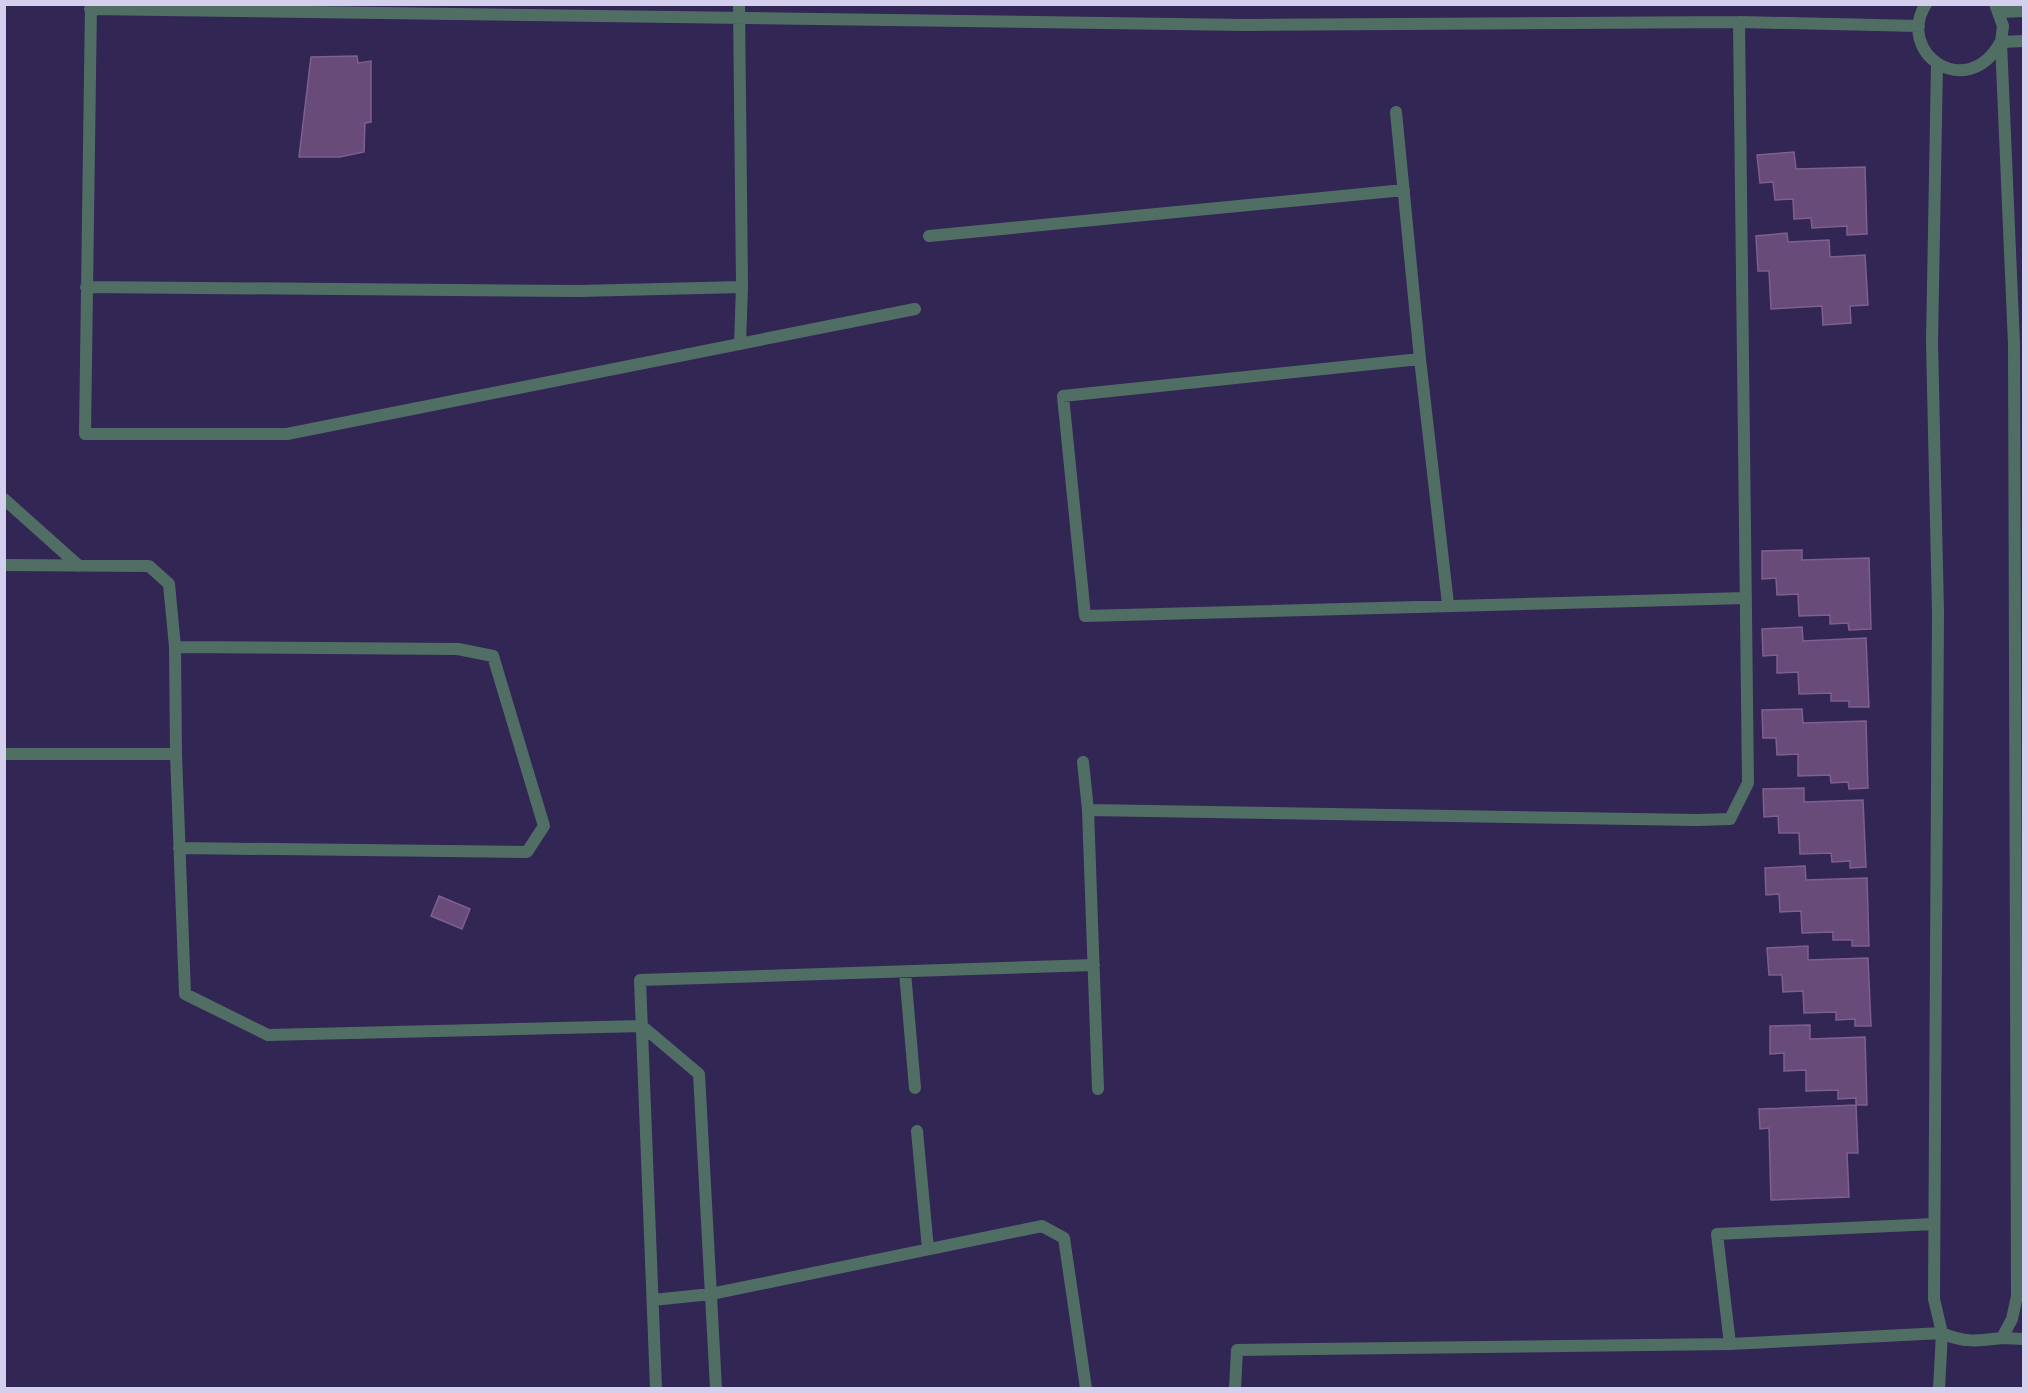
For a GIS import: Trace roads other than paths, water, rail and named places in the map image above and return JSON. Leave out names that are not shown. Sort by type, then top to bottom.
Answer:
[{"type":"street","points":[[739,4],[742,287],[740,344]]},
{"type":"street","points":[[1926,4],[1918,26],[1926,53],[1937,64],[1952,70],[1967,70],[1982,65],[1993,55],[2001,42]]},
{"type":"street","points":[[915,309],[287,434],[85,434],[91,7],[1245,25],[1739,22],[1918,26]]},
{"type":"street","points":[[2002,1338],[2012,1319],[2017,1296],[2019,344],[2001,42],[2003,26],[1998,7],[2024,11]]},
{"type":"street","points":[[1088,810],[1730,819],[1748,783],[1739,22]]},
{"type":"street","points":[[2001,42],[2024,41]]},
{"type":"street","points":[[1937,64],[1932,342],[1938,612],[1934,1299],[1942,1333],[1939,1389]]},
{"type":"street","points":[[1396,112],[1420,359],[1448,604]]},
{"type":"street","points":[[930,236],[1404,190]]},
{"type":"street","points":[[86,287],[579,291],[742,287]]},
{"type":"street","points":[[1420,359],[1063,396],[1085,616],[1448,604],[1746,598]]},
{"type":"street","points":[[4,499],[79,566]]},
{"type":"street","points":[[4,566],[149,566],[169,584],[175,647],[176,754],[185,994],[268,1035],[642,1026],[699,1074],[716,1389]]},
{"type":"street","points":[[175,647],[458,649],[493,656],[544,826],[527,852],[179,848]]},
{"type":"street","points":[[4,754],[176,754]]},
{"type":"street","points":[[1083,762],[1088,810],[1098,1089]]},
{"type":"street","points":[[656,1389],[640,980],[1094,965]]},
{"type":"street","points":[[905,972],[915,1088]]},
{"type":"street","points":[[917,1131],[928,1249]]},
{"type":"street","points":[[1730,1344],[1717,1234],[1934,1224]]},
{"type":"street","points":[[652,1300],[711,1294],[1042,1226],[1064,1238],[1086,1389]]},
{"type":"street","points":[[1235,1389],[1237,1350],[1730,1344],[1942,1333],[1956,1340],[1973,1342],[2002,1338],[2024,1339]]}]
